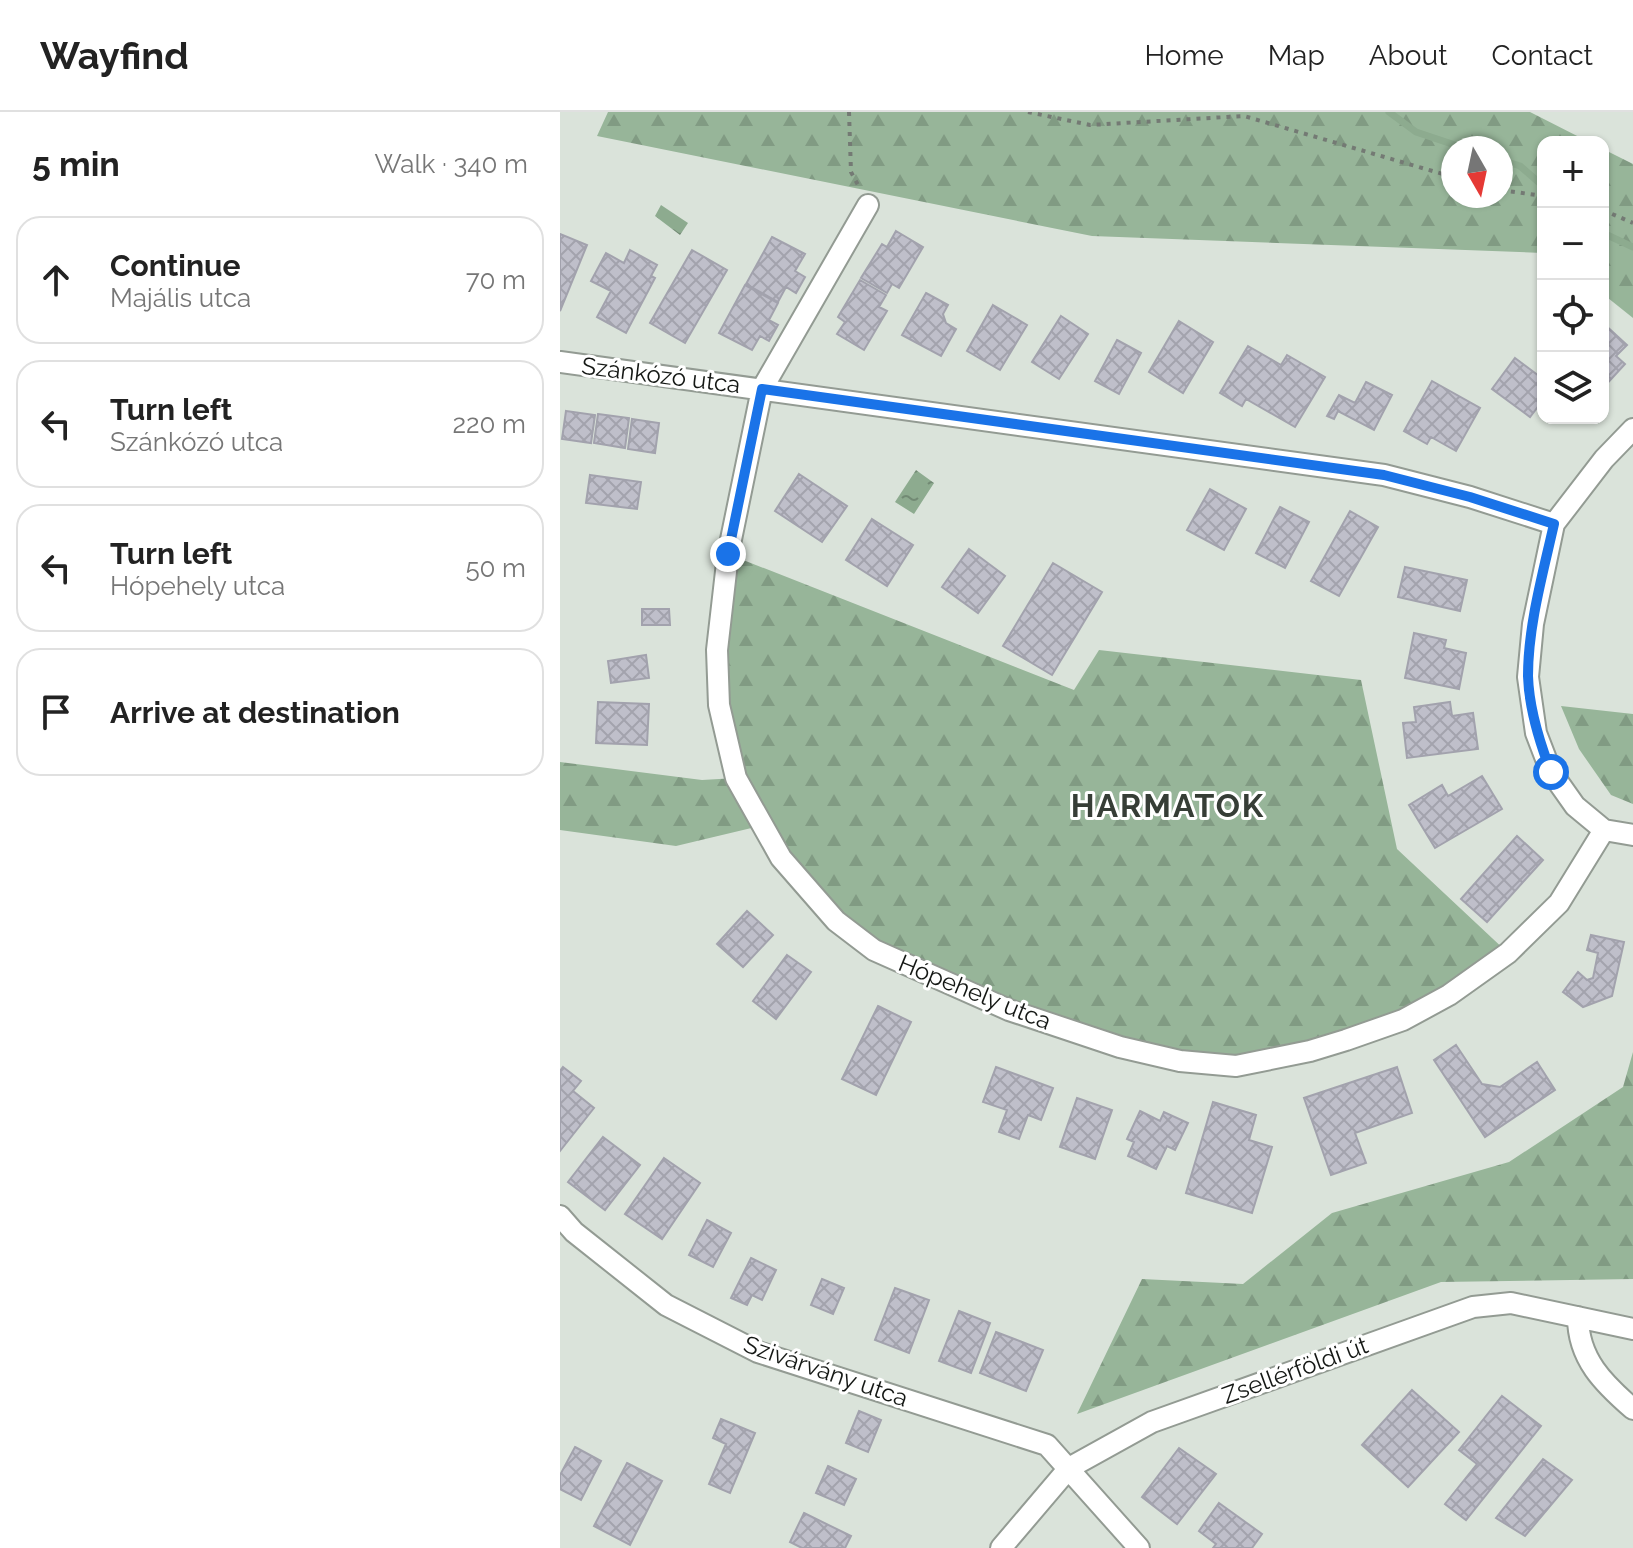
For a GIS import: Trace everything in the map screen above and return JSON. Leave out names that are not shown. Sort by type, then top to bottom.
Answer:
[{"type":"street","name":"Szánkózó utca","points":[[762,389],[868,205]]},
{"type":"street","name":"Szánkózó utca","points":[[560,362],[1384,475],[1470,497],[1554,524]]},
{"type":"street","name":"Hópehely utca","points":[[762,389],[728,554],[717,650],[719,705],[736,778],[781,858],[836,921],[874,950],[1009,1010],[1120,1047],[1180,1061],[1236,1066],[1310,1051],[1346,1040],[1403,1020],[1449,995],[1508,953],[1559,903],[1604,830]]},
{"type":"street","points":[[1633,429],[1604,459],[1554,524],[1533,624],[1528,677],[1536,733],[1551,772],[1575,806],[1604,830],[1633,835]]},
{"type":"street","name":"Szivárvány utca","points":[[560,1216],[574,1232],[666,1305],[758,1352],[1047,1445],[1139,1548]]},
{"type":"street","name":"Zsellérföldi út","points":[[1001,1548],[1069,1468],[1152,1422],[1473,1307],[1511,1303],[1633,1329]]},
{"type":"street","points":[[1578,1317],[1583,1353],[1603,1383],[1633,1409]]},
{"type":"path","points":[[849,112],[851,172],[868,205]]},
{"type":"path","points":[[1028,112],[1090,125],[1245,114],[1441,173]]},
{"type":"path","points":[[1513,192],[1537,195]]},
{"type":"path","points":[[1609,213],[1633,223]]},
{"type":"green space","points":[[608,112],[1530,112],[1577,136],[1537,136],[1537,253],[1092,236],[597,136]]},
{"type":"green space","points":[[1609,152],[1633,164],[1633,318],[1609,299]]},
{"type":"green space","points":[[728,554],[1074,690],[1099,650],[1361,680],[1397,849],[1508,953],[1376,1030],[1272,1059],[1120,1047],[874,950],[789,868],[768,824],[676,846],[560,830],[560,762],[702,780],[736,778],[717,650]]},
{"type":"green space","points":[[1561,706],[1633,714],[1633,804],[1611,795],[1579,749]]},
{"type":"green space","points":[[1633,1052],[1633,1279],[1441,1282],[1077,1414],[1142,1279],[1243,1284],[1332,1213],[1509,1162],[1623,1087]]},
{"type":"water","points":[[661,205],[688,223],[680,235],[655,216]]},
{"type":"water","points":[[916,470],[934,483],[914,514],[895,502]]},
{"type":"building","points":[[896,231],[923,247],[899,288],[892,284],[887,293],[861,278],[882,244],[887,247]]},
{"type":"building","points":[[560,234],[587,245],[560,311]]},
{"type":"building","points":[[772,237],[805,254],[795,271],[805,277],[796,293],[786,287],[778,302],[746,284]]},
{"type":"building","points":[[630,250],[657,265],[651,276],[655,278],[626,333],[597,317],[611,291],[591,281],[606,253],[624,263]]},
{"type":"building","points":[[692,250],[727,270],[685,343],[650,323]]},
{"type":"building","points":[[860,280],[886,295],[879,307],[887,311],[864,350],[837,334],[845,322],[838,317]]},
{"type":"building","points":[[745,285],[778,303],[769,320],[778,325],[769,341],[760,336],[752,350],[719,333]]},
{"type":"building","points":[[926,293],[948,305],[943,314],[946,323],[956,329],[941,356],[902,335]]},
{"type":"building","points":[[993,305],[1027,325],[1000,370],[967,351]]},
{"type":"building","points":[[1061,316],[1088,334],[1059,379],[1032,362]]},
{"type":"building","points":[[1179,321],[1213,342],[1183,393],[1149,372]]},
{"type":"building","points":[[1609,328],[1627,345],[1616,356],[1625,364],[1609,381]]},
{"type":"building","points":[[1117,340],[1141,353],[1119,394],[1095,381]]},
{"type":"building","points":[[1248,346],[1281,365],[1287,355],[1325,377],[1295,427],[1246,399],[1242,406],[1220,393]]},
{"type":"building","points":[[1515,358],[1537,374],[1537,408],[1530,417],[1492,389]]},
{"type":"building","points":[[1432,381],[1480,408],[1456,451],[1431,437],[1427,444],[1404,431]]},
{"type":"building","points":[[1366,382],[1392,395],[1374,430],[1338,411],[1334,419],[1327,416],[1339,395],[1355,403]]},
{"type":"building","points":[[566,411],[595,415],[591,443],[562,439]]},
{"type":"building","points":[[598,414],[629,418],[625,448],[594,443]]},
{"type":"building","points":[[632,419],[659,423],[655,453],[628,449]]},
{"type":"building","points":[[799,474],[847,506],[822,542],[775,511]]},
{"type":"building","points":[[590,475],[641,482],[637,509],[586,503]]},
{"type":"building","points":[[1210,489],[1246,509],[1224,550],[1187,530]]},
{"type":"building","points":[[1280,507],[1309,522],[1285,568],[1256,553]]},
{"type":"building","points":[[1350,511],[1378,527],[1339,596],[1311,581]]},
{"type":"building","points":[[872,519],[913,545],[887,586],[846,560]]},
{"type":"building","points":[[969,549],[1005,576],[978,613],[942,587]]},
{"type":"building","points":[[1053,563],[1102,592],[1052,675],[1003,646]]},
{"type":"building","points":[[1405,567],[1467,580],[1460,611],[1398,597]]},
{"type":"building","points":[[642,609],[669,609],[670,625],[642,625]]},
{"type":"building","points":[[1414,633],[1446,640],[1444,648],[1466,653],[1459,689],[1405,678]]},
{"type":"building","points":[[646,655],[649,678],[611,683],[608,661]]},
{"type":"building","points":[[598,702],[649,704],[647,745],[596,743]]},
{"type":"building","points":[[1450,702],[1452,716],[1473,713],[1478,749],[1407,758],[1403,723],[1416,722],[1414,707]]},
{"type":"building","points":[[1482,776],[1502,809],[1435,848],[1409,805],[1442,785],[1448,796]]},
{"type":"building","points":[[1517,836],[1543,860],[1487,922],[1461,899]]},
{"type":"building","points":[[747,911],[773,935],[743,967],[717,944]]},
{"type":"building","points":[[1591,935],[1624,942],[1612,996],[1583,1007],[1563,992],[1578,972],[1587,980],[1593,978],[1598,953],[1587,950]]},
{"type":"building","points":[[787,955],[811,972],[776,1019],[753,1001]]},
{"type":"building","points":[[878,1006],[911,1022],[876,1095],[842,1079]]},
{"type":"building","points":[[1456,1045],[1482,1084],[1500,1087],[1537,1062],[1555,1090],[1485,1137],[1434,1060]]},
{"type":"building","points":[[563,1067],[581,1081],[573,1091],[594,1108],[560,1151],[560,1071]]},
{"type":"building","points":[[996,1067],[1053,1088],[1041,1120],[1028,1115],[1019,1139],[999,1132],[1007,1110],[983,1102]]},
{"type":"building","points":[[1397,1067],[1412,1113],[1355,1133],[1366,1163],[1331,1175],[1304,1098]]},
{"type":"building","points":[[1077,1098],[1112,1110],[1095,1159],[1060,1147]]},
{"type":"building","points":[[1213,1102],[1256,1115],[1249,1140],[1272,1147],[1252,1213],[1186,1193]]},
{"type":"building","points":[[1140,1111],[1160,1121],[1164,1112],[1188,1123],[1175,1150],[1167,1146],[1156,1169],[1128,1156],[1134,1142],[1127,1139]]},
{"type":"building","points":[[603,1137],[640,1165],[605,1210],[568,1182]]},
{"type":"building","points":[[664,1158],[700,1183],[662,1239],[625,1214]]},
{"type":"building","points":[[707,1220],[731,1233],[713,1267],[689,1255]]},
{"type":"building","points":[[751,1258],[776,1270],[762,1300],[752,1295],[747,1305],[731,1298]]},
{"type":"building","points":[[822,1279],[844,1288],[833,1314],[811,1305]]},
{"type":"building","points":[[895,1288],[929,1300],[909,1353],[875,1340]]},
{"type":"building","points":[[959,1311],[990,1323],[971,1373],[939,1361]]},
{"type":"building","points":[[996,1332],[1043,1350],[1026,1391],[980,1373]]},
{"type":"building","points":[[1412,1390],[1459,1432],[1408,1487],[1362,1445]]},
{"type":"building","points":[[1502,1396],[1541,1426],[1466,1520],[1445,1504],[1477,1464],[1459,1450]]},
{"type":"building","points":[[859,1411],[881,1420],[868,1452],[846,1443]]},
{"type":"building","points":[[721,1419],[755,1433],[730,1493],[709,1484],[726,1444],[713,1438]]},
{"type":"building","points":[[575,1447],[601,1461],[581,1500],[560,1489],[560,1475]]},
{"type":"building","points":[[1179,1448],[1216,1474],[1177,1524],[1142,1497]]},
{"type":"building","points":[[1543,1459],[1572,1480],[1525,1536],[1496,1518]]},
{"type":"building","points":[[627,1463],[662,1481],[630,1545],[594,1526]]},
{"type":"building","points":[[828,1466],[856,1479],[844,1505],[816,1493]]},
{"type":"building","points":[[1219,1503],[1262,1534],[1252,1548],[1213,1548],[1216,1544],[1199,1531]]},
{"type":"building","points":[[804,1513],[851,1536],[845,1548],[802,1548],[790,1542]]},
{"type":"waterway","points":[[1389,112],[1416,132],[1441,140]]},
{"type":"waterway","points":[[1513,164],[1537,181]]},
{"type":"waterway","points":[[1609,236],[1633,247]]},
{"type":"district","name":"HARMATOK","points":[[1168,805]]},
{"type":"route","points":[[728,554],[762,389],[1384,475],[1470,497],[1554,524],[1533,624],[1528,677],[1536,733],[1551,772]]}]
